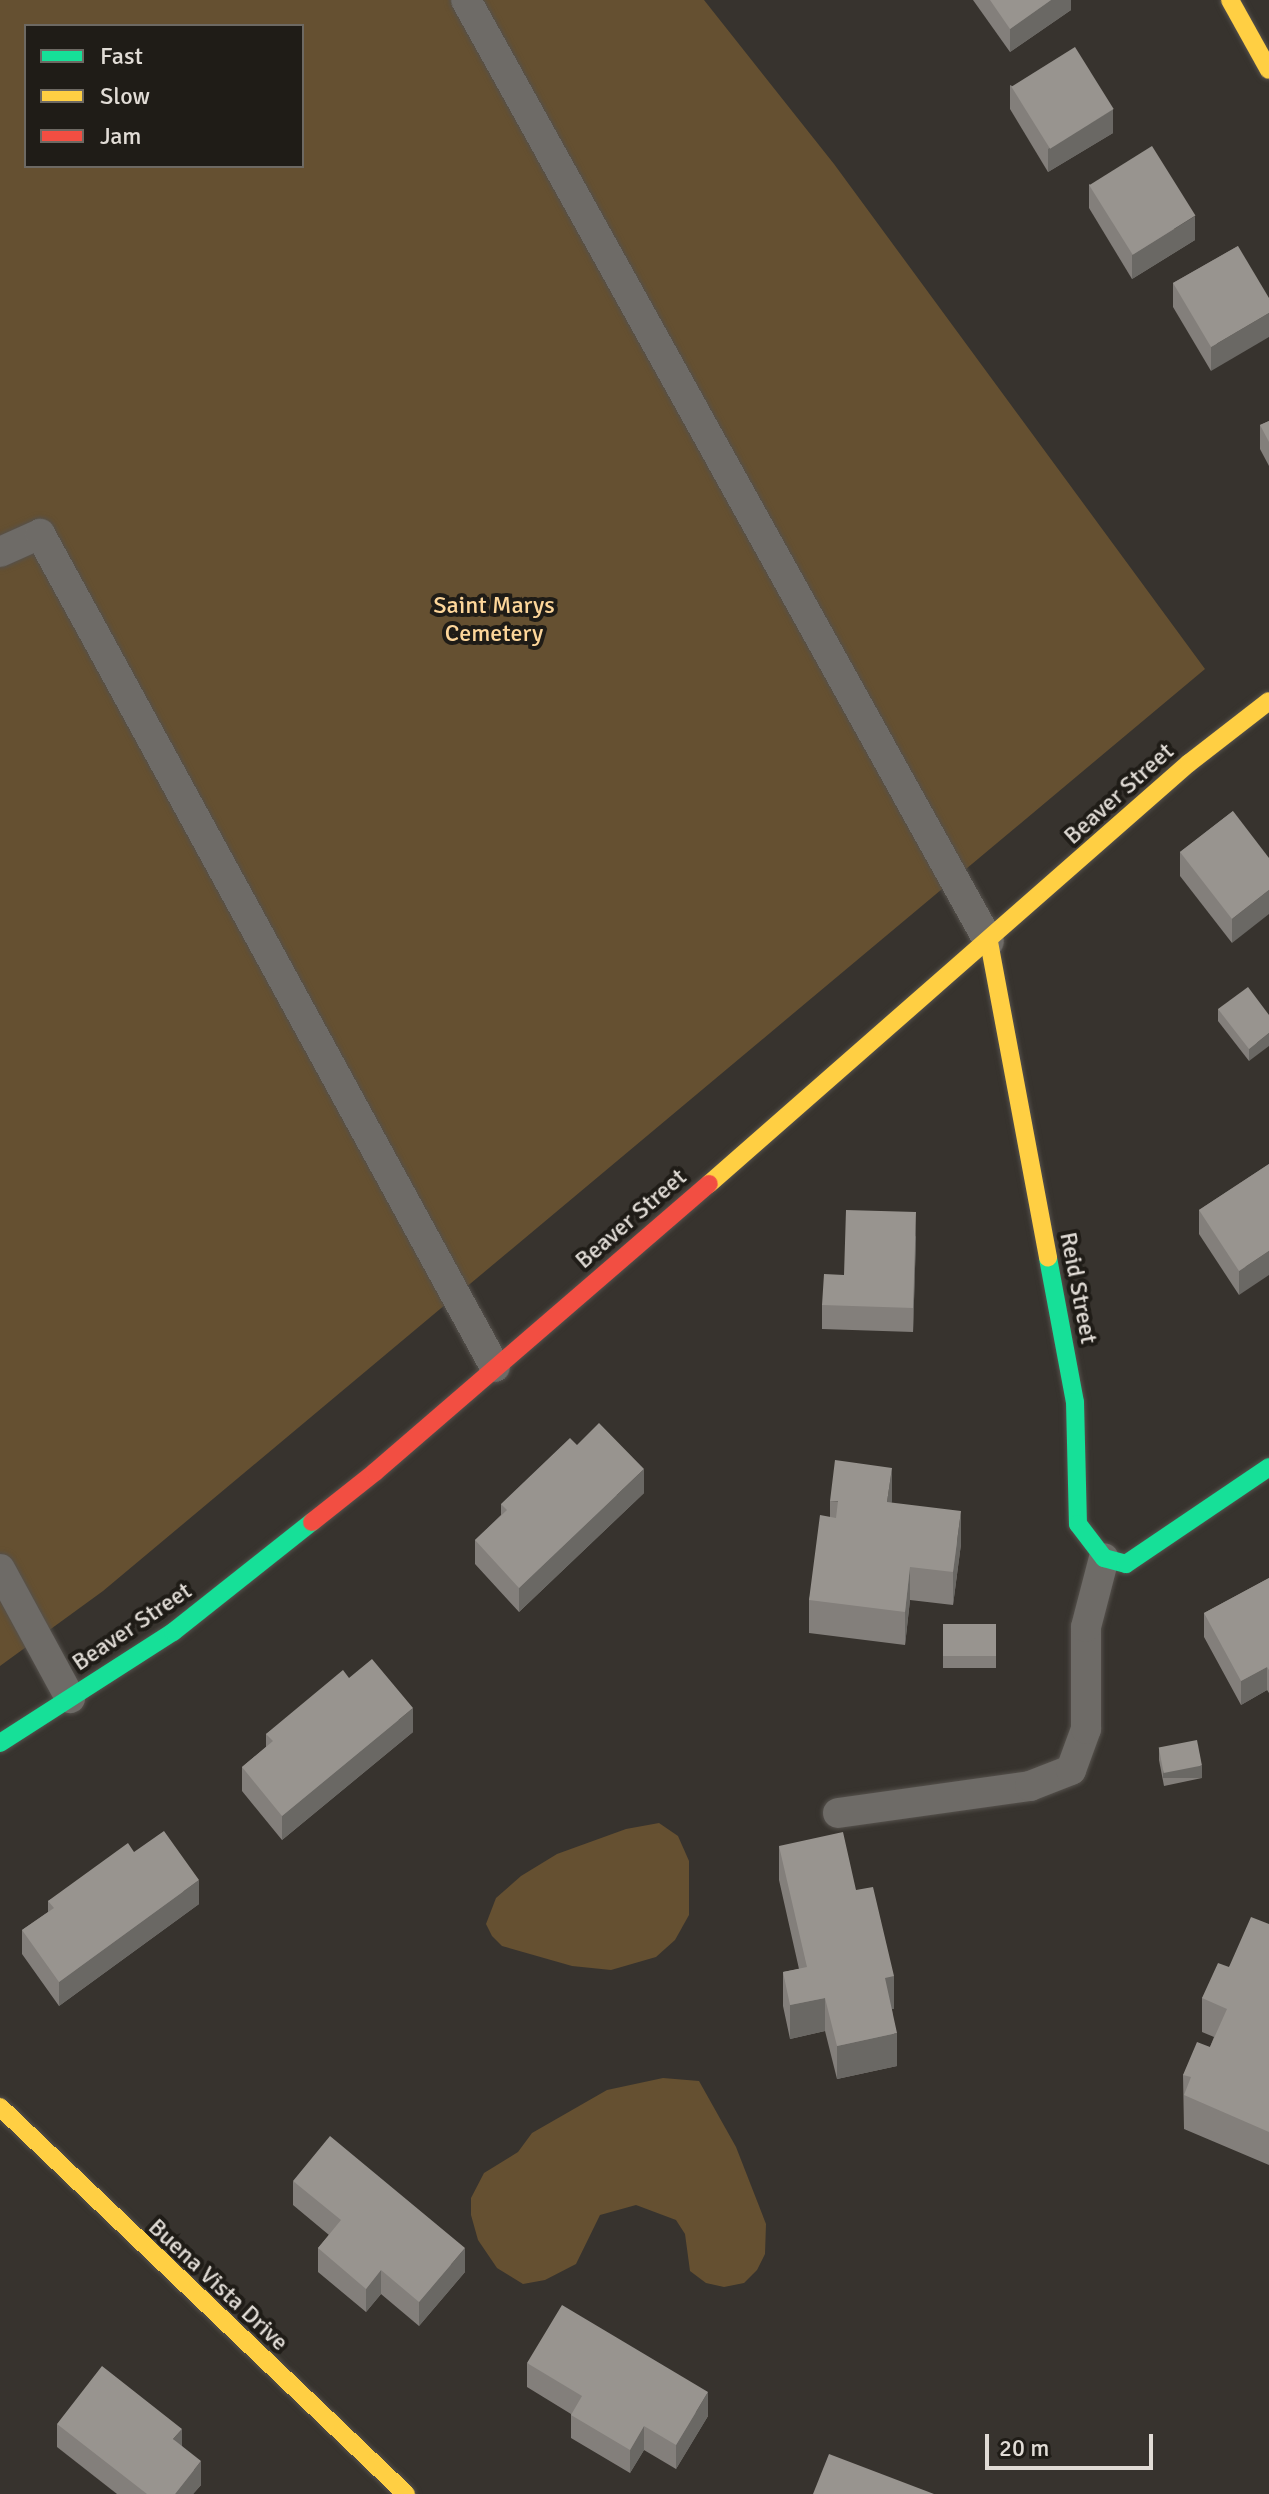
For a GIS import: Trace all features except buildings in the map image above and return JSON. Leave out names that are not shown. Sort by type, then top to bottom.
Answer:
[{"type":"main road","points":[[1230,0],[1269,70]]},
{"type":"main road","name":"Beaver Street","points":[[0,1743],[186,1622],[375,1472],[989,942],[1189,763],[1269,701]]},
{"type":"main road","name":"Reid Street","points":[[989,942],[1075,1402],[1078,1524],[1104,1558]]},
{"type":"main road","points":[[1104,1558],[1126,1564],[1269,1467]]},
{"type":"main road","name":"Buena Vista Drive","points":[[0,2107],[84,2191],[406,2494]]},
{"type":"lane","points":[[466,0],[989,942]]},
{"type":"lane","points":[[0,552],[40,534],[495,1367]]},
{"type":"lane","points":[[838,1813],[1030,1786],[1071,1770],[1086,1729],[1086,1627],[1104,1558]]},
{"type":"lane","points":[[0,1569],[70,1698]]},
{"type":"green space","name":"Saint Marys Cemetery","points":[[0,0],[704,0],[834,164],[1205,669],[103,1591],[0,1666]]},
{"type":"green space","points":[[659,1823],[678,1836],[689,1861],[689,1915],[675,1940],[656,1957],[611,1970],[572,1966],[502,1946],[492,1936],[486,1924],[496,1898],[521,1876],[557,1854],[626,1829]]},
{"type":"green space","points":[[663,2078],[699,2081],[736,2147],[766,2224],[765,2254],[757,2270],[744,2283],[724,2287],[706,2283],[690,2271],[685,2234],[676,2220],[636,2205],[600,2215],[576,2264],[545,2280],[523,2284],[497,2268],[478,2240],[471,2215],[471,2198],[484,2173],[518,2152],[532,2133],[607,2090]]},
{"type":"traffic: fast","points":[[1048,1258],[1075,1402],[1078,1524],[1104,1558],[1126,1564],[1269,1467]]},
{"type":"traffic: fast","points":[[0,1743],[173,1632],[312,1522]]},
{"type":"traffic: slow","points":[[1230,0],[1269,70]]},
{"type":"traffic: slow","points":[[709,1184],[1189,763],[1269,701]]},
{"type":"traffic: slow","points":[[989,942],[1048,1258]]},
{"type":"traffic: slow","points":[[0,2107],[406,2494]]},
{"type":"traffic: jam","points":[[312,1522],[375,1472],[709,1184]]}]
